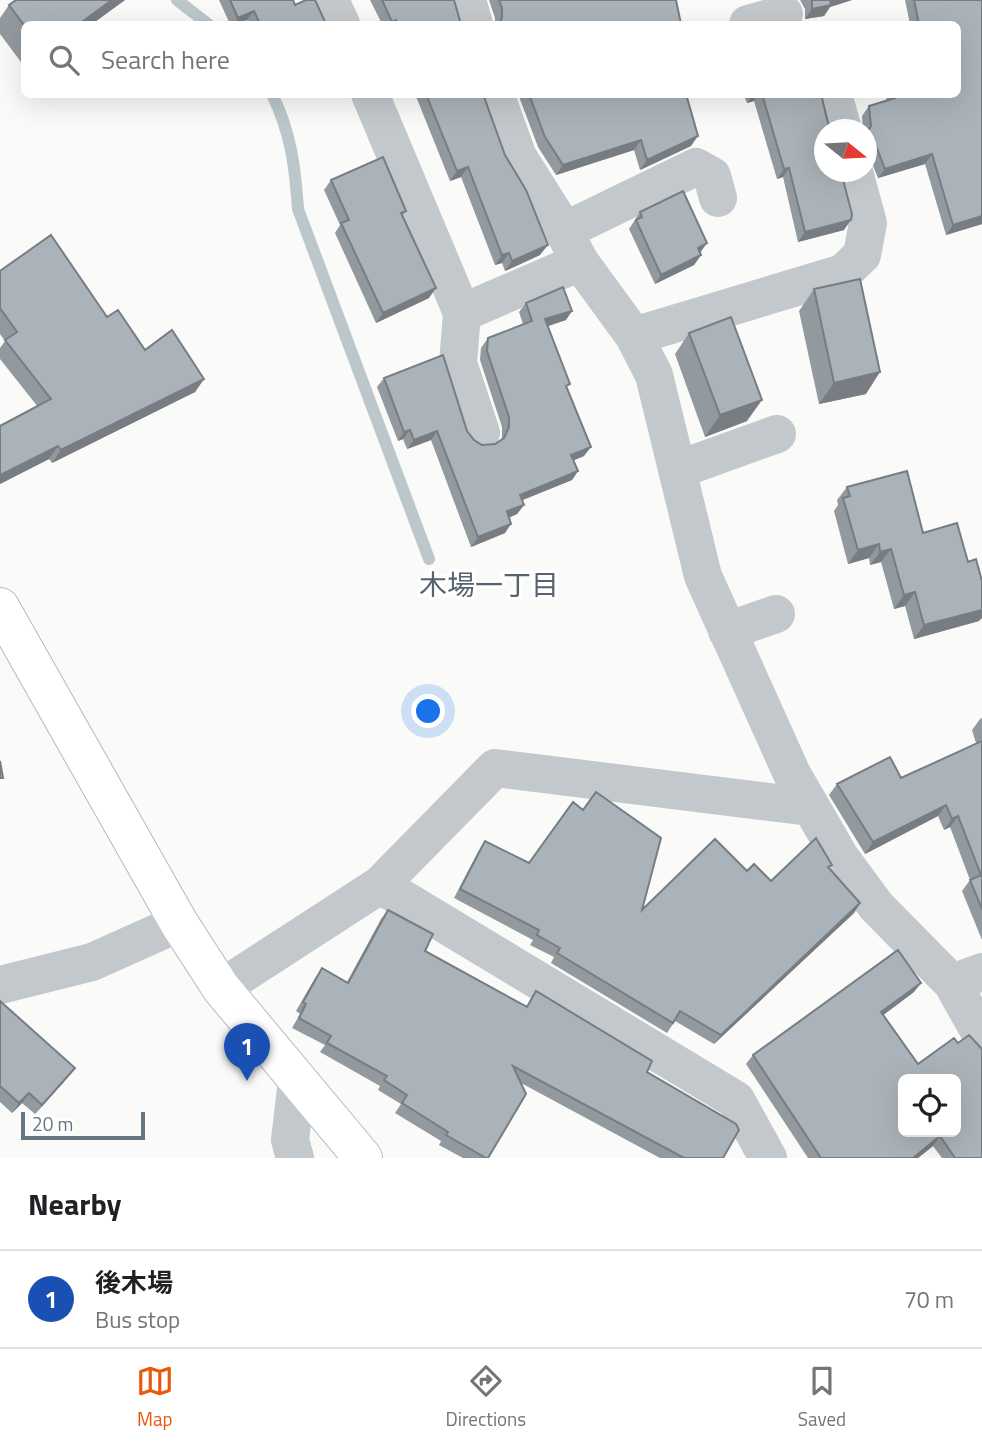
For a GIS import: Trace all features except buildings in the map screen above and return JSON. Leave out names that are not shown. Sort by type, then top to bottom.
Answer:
[{"type":"street","points":[[330,0],[340,21]]},
{"type":"street","points":[[467,0],[473,21]]},
{"type":"street","points":[[759,21],[784,14]]},
{"type":"street","points":[[372,98],[462,313],[458,363],[481,433]]},
{"type":"street","points":[[496,98],[518,157],[572,247],[634,336],[654,375],[703,576],[792,774],[840,858],[876,906],[967,977],[982,1036]]},
{"type":"street","points":[[834,98],[840,119]]},
{"type":"street","points":[[462,313],[572,247],[696,167],[712,176],[718,198]]},
{"type":"street","points":[[634,336],[843,273],[862,255],[868,223],[857,182]]},
{"type":"street","points":[[677,470],[777,434]]},
{"type":"street","points":[[0,607],[179,923],[221,988],[363,1158]]},
{"type":"street","points":[[727,631],[776,614]]},
{"type":"street","points":[[221,988],[380,885],[495,768],[810,807]]},
{"type":"street","points":[[380,885],[736,1100],[768,1158]]},
{"type":"street","points":[[0,985],[92,961],[179,923]]},
{"type":"street","points":[[295,1158],[289,1140],[297,1080]]},
{"type":"waterway","points":[[177,0],[204,21]]},
{"type":"waterway","points":[[274,98],[284,122],[291,150],[298,209],[429,559]]},
{"type":"place","name":"後木場","points":[[247,1081]]},
{"type":"district","name":"木場一丁目","points":[[489,585]]}]
